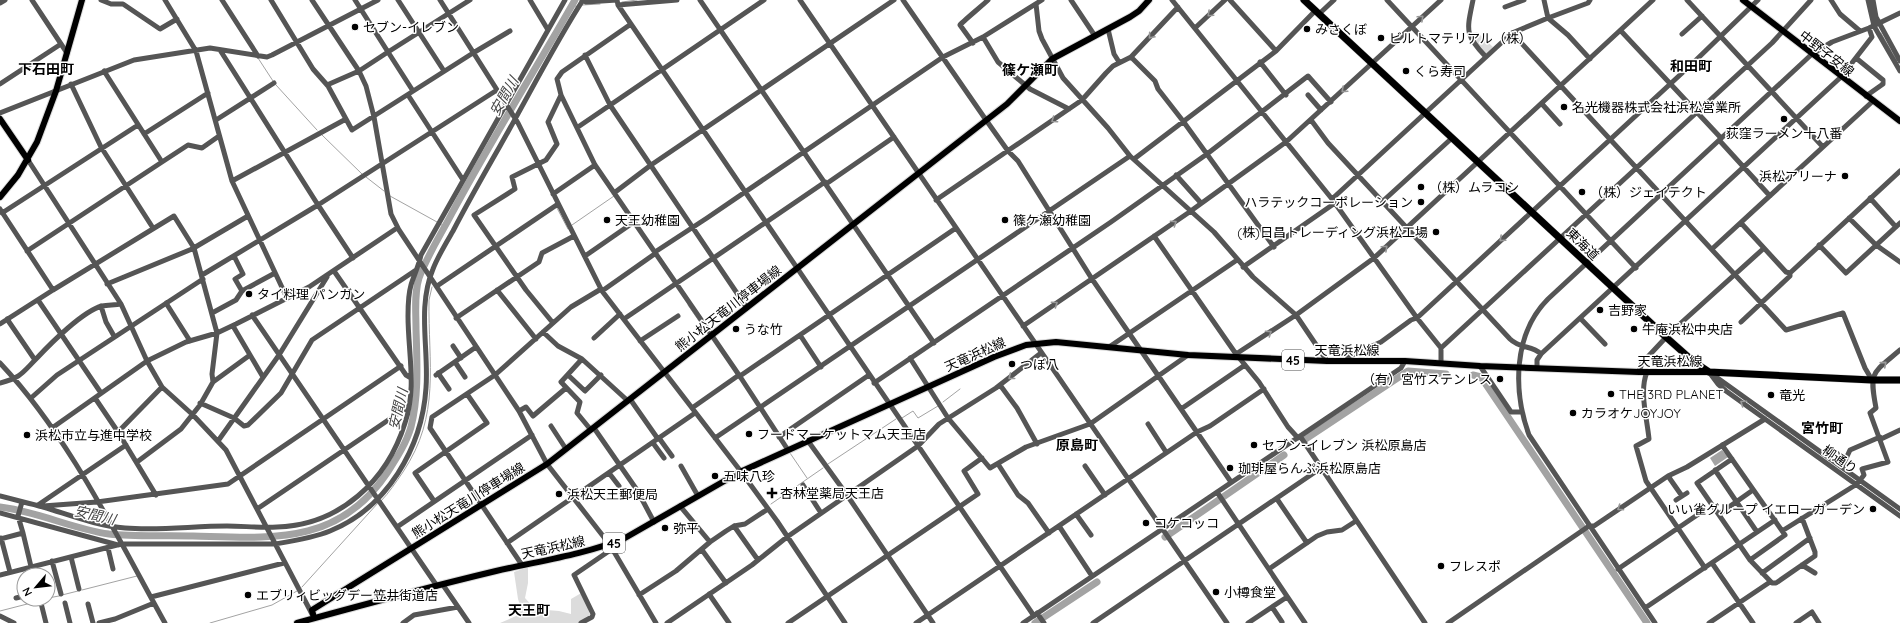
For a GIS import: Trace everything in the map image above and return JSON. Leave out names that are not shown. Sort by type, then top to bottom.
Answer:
[{"type":"highway","name":"東海道","points":[[1304,0],[1666,338],[1694,362],[1709,372]]},
{"type":"highway","points":[[1709,372],[1900,380]]},
{"type":"main road","points":[[0,197],[28,160],[37,142],[56,91],[82,0]]},
{"type":"main road","name":"熊小松天竜川停車場線","points":[[314,618],[312,610],[547,464],[1007,104],[1052,59],[1139,11],[1149,0]]},
{"type":"main road","name":"中野子安線","points":[[1743,0],[1781,31],[1900,121]]},
{"type":"main road","points":[[0,119],[28,160]]},
{"type":"main road","name":"天竜浜松線","points":[[296,623],[522,565],[611,547],[740,472],[994,357],[1034,343],[1078,343],[1143,352],[1188,355],[1328,361],[1405,361],[1480,366],[1639,372],[1709,372]]},
{"type":"street","points":[[0,3],[5,0]]},
{"type":"street","points":[[32,0],[67,53]]},
{"type":"street","points":[[101,0],[111,4],[123,4],[160,29],[177,19]]},
{"type":"street","points":[[165,0],[196,51],[232,181],[287,298]]},
{"type":"street","points":[[222,0],[258,56]]},
{"type":"street","points":[[271,0],[313,69],[327,85],[352,130],[510,31]]},
{"type":"street","points":[[312,0],[359,71],[366,86],[374,117],[391,214],[397,228],[519,411],[547,464],[611,547],[656,623]]},
{"type":"street","points":[[355,0],[414,91]]},
{"type":"street","points":[[0,113],[134,60],[210,48],[267,57],[298,43],[378,0]]},
{"type":"street","points":[[398,0],[444,71]]},
{"type":"street","points":[[440,0],[515,118],[602,290],[768,509],[845,623]]},
{"type":"street","points":[[327,85],[359,71],[470,0]]},
{"type":"street","points":[[530,0],[548,30]]},
{"type":"street","points":[[200,403],[234,418],[244,426],[248,425],[281,393],[312,340],[360,306],[416,270],[424,248],[565,0]]},
{"type":"street","points":[[0,513],[120,544],[275,544],[330,531],[348,522],[378,500],[397,476],[411,450],[423,413],[426,388],[426,294],[434,265],[580,3],[677,0]]},
{"type":"street","points":[[700,0],[934,342]]},
{"type":"street","points":[[578,127],[764,0]]},
{"type":"street","points":[[800,0],[1227,623]]},
{"type":"street","points":[[614,193],[651,166],[894,0]]},
{"type":"street","points":[[904,0],[986,120],[1008,151],[1018,161],[1049,213],[1073,247],[1092,278],[1231,482]]},
{"type":"street","points":[[973,43],[960,25],[988,0]]},
{"type":"street","points":[[1071,0],[1095,36]]},
{"type":"street","points":[[1172,0],[1334,201],[1417,318],[1441,348],[1441,363]]},
{"type":"street","points":[[1195,28],[1225,0]]},
{"type":"street","points":[[1230,0],[1276,51]]},
{"type":"street","points":[[715,438],[977,260],[1132,158],[1276,51],[1317,12],[1334,0]]},
{"type":"street","points":[[1386,0],[1636,268]]},
{"type":"street","points":[[1023,326],[1190,211],[1286,142],[1373,64],[1441,0]]},
{"type":"street","points":[[1473,0],[1468,27],[1470,37],[1472,43],[1486,57]]},
{"type":"street","points":[[1506,7],[1524,0]]},
{"type":"street","points":[[1544,0],[1548,18],[1568,35],[1590,59]]},
{"type":"street","points":[[1243,267],[1274,247],[1334,201],[1358,175],[1512,33],[1588,3],[1590,0]]},
{"type":"street","points":[[1238,356],[1374,258],[1479,163],[1653,0]]},
{"type":"street","points":[[1687,0],[1823,147]]},
{"type":"street","points":[[1344,361],[1350,356],[1381,342],[1411,320],[1417,318],[1721,37],[1758,0]]},
{"type":"street","points":[[1441,348],[1772,43],[1781,31],[1811,0]]},
{"type":"street","points":[[1831,0],[1840,14],[1860,31]]},
{"type":"street","points":[[1868,0],[1874,26],[1900,71]]},
{"type":"street","points":[[1536,367],[1537,360],[1542,354],[1841,77],[1872,37],[1876,17],[1873,0]]},
{"type":"street","points":[[618,2],[631,24],[830,314],[869,375],[1000,566],[1040,618]]},
{"type":"street","points":[[522,565],[430,428],[432,417],[495,375],[571,307],[602,290],[655,252],[943,57],[973,43],[1038,2]]},
{"type":"street","points":[[1038,2],[1039,31],[1062,78],[1108,128],[1132,158],[1161,186],[1214,232],[1243,267],[1296,315],[1328,361]]},
{"type":"street","points":[[936,200],[1082,100],[1106,72],[1119,62],[1131,57],[1178,7]]},
{"type":"street","points":[[1655,623],[1588,527],[1532,440],[1522,412],[1519,395],[1519,367],[1522,346],[1530,324],[1541,307],[1812,54],[1832,42],[1874,26],[1900,13]]},
{"type":"street","points":[[1682,34],[1702,16]]},
{"type":"street","points":[[631,24],[585,55],[559,75],[557,79],[561,94],[595,165],[788,450]]},
{"type":"street","points":[[1874,26],[1900,61]]},
{"type":"street","points":[[1108,29],[1114,54],[1119,62]]},
{"type":"street","points":[[1621,31],[1696,112],[1770,196]]},
{"type":"street","points":[[1512,33],[1786,330],[1843,313],[1865,368],[1872,380],[1876,408],[1870,413],[1888,462],[1862,469],[1864,475],[1858,482],[1782,531]]},
{"type":"street","points":[[983,37],[998,62],[1030,90],[1069,109]]},
{"type":"street","points":[[0,84],[61,44]]},
{"type":"street","points":[[220,50],[353,258]]},
{"type":"street","points":[[585,55],[610,105],[747,308]]},
{"type":"street","points":[[1131,57],[1155,81],[1158,89],[1208,154],[1274,247]]},
{"type":"street","points":[[1856,58],[1883,80],[1883,84],[1866,96]]},
{"type":"street","points":[[1260,62],[1286,95]]},
{"type":"street","points":[[104,71],[162,162]]},
{"type":"street","points":[[874,382],[1111,222],[1208,154],[1263,113],[1308,76],[1331,102]]},
{"type":"street","points":[[216,120],[274,83]]},
{"type":"street","points":[[71,84],[101,147],[153,228]]},
{"type":"street","points":[[31,398],[57,375],[131,324],[166,303],[202,277],[432,133],[497,90]]},
{"type":"street","points":[[144,134],[208,93]]},
{"type":"street","points":[[553,322],[516,277],[474,215],[514,189],[512,177],[546,160],[557,144],[548,122],[561,94]]},
{"type":"street","points":[[408,95],[463,180]]},
{"type":"street","points":[[1308,95],[1321,110]]},
{"type":"street","points":[[1712,249],[1873,101]]},
{"type":"street","points":[[1542,104],[1560,124]]},
{"type":"street","points":[[232,181],[346,119]]},
{"type":"street","points":[[1311,120],[1328,143],[1514,344],[1537,350],[1542,354]]},
{"type":"street","points":[[53,290],[1,211],[138,125]]},
{"type":"street","points":[[27,251],[125,185],[188,145],[202,148],[219,136]]},
{"type":"street","points":[[624,319],[766,221],[894,137]]},
{"type":"street","points":[[1383,201],[1452,138]]},
{"type":"street","points":[[28,160],[121,304],[147,361],[162,387],[226,450],[314,618]]},
{"type":"street","points":[[553,194],[595,165]]},
{"type":"street","points":[[1741,322],[1790,276],[1790,273],[1819,245],[1900,171]]},
{"type":"street","points":[[1176,175],[1201,203]]},
{"type":"street","points":[[1819,245],[1846,273],[1898,225],[1870,198]]},
{"type":"street","points":[[436,286],[558,204]]},
{"type":"street","points":[[0,324],[94,263],[174,216],[194,248],[217,333],[212,374],[213,382]]},
{"type":"street","points":[[107,284],[194,248],[248,216]]},
{"type":"street","points":[[1848,218],[1876,245],[1900,262]]},
{"type":"street","points":[[585,256],[634,222]]},
{"type":"street","points":[[1741,223],[1763,249],[1786,272],[1790,273]]},
{"type":"street","points":[[52,428],[147,361],[190,341],[217,333],[233,326],[287,298],[328,275],[397,228]]},
{"type":"street","points":[[507,543],[657,440],[739,376],[956,228]]},
{"type":"street","points":[[456,318],[539,262],[542,253],[574,236]]},
{"type":"street","points":[[1154,236],[1238,356],[1264,389],[1280,416],[1305,444],[1425,623]]},
{"type":"street","points":[[1639,372],[1642,363],[1666,338],[1763,249]]},
{"type":"street","points":[[234,256],[243,274],[235,279],[242,291]]},
{"type":"street","points":[[1109,347],[1237,260]]},
{"type":"street","points":[[0,496],[111,527],[126,528],[277,527],[298,525],[326,517],[343,509],[368,485],[388,462],[395,450],[406,421],[412,388],[408,317],[409,298],[411,285],[419,261]]},
{"type":"street","points":[[334,271],[411,378]]},
{"type":"street","points":[[212,313],[236,300],[242,291],[274,273]]},
{"type":"street","points":[[218,441],[279,355],[328,275]]},
{"type":"street","points":[[498,290],[536,339]]},
{"type":"street","points":[[38,300],[101,393]]},
{"type":"street","points":[[166,303],[190,341]]},
{"type":"street","points":[[0,383],[16,379],[27,370],[61,334],[77,321],[101,306],[121,304]]},
{"type":"street","points":[[101,306],[106,322],[114,336]]},
{"type":"street","points":[[594,338],[620,314]]},
{"type":"street","points":[[252,315],[397,527],[470,623]]},
{"type":"street","points":[[640,341],[678,316]]},
{"type":"street","points":[[7,319],[35,360]]},
{"type":"street","points":[[1581,319],[1605,344]]},
{"type":"street","points":[[233,326],[263,377]]},
{"type":"street","points":[[544,332],[558,346],[582,359],[629,400],[657,440],[672,456]]},
{"type":"street","points":[[800,335],[821,367]]},
{"type":"street","points":[[454,346],[461,358]]},
{"type":"street","points":[[449,389],[437,374],[476,347]]},
{"type":"street","points":[[1872,380],[1875,372],[1900,350]]},
{"type":"street","points":[[667,623],[726,583],[787,537],[918,446],[939,424],[1000,385],[1041,353]]},
{"type":"street","points":[[136,462],[181,429],[193,416],[213,382],[250,355]]},
{"type":"street","points":[[910,358],[948,418],[990,468],[1026,447],[1090,424],[1188,355]]},
{"type":"street","points":[[582,359],[561,382],[580,402],[577,413],[593,429],[621,465],[637,490],[654,522]]},
{"type":"street","points":[[1023,623],[1040,618],[1092,576],[1165,533],[1231,482],[1401,368],[1405,361]]},
{"type":"street","points":[[455,362],[465,377]]},
{"type":"street","points":[[0,363],[16,379],[31,398],[82,475],[164,623]]},
{"type":"street","points":[[1182,409],[1245,365]]},
{"type":"street","points":[[39,506],[98,502],[228,484],[401,366]]},
{"type":"street","points":[[1480,366],[1511,412],[1522,412]]},
{"type":"street","points":[[1647,372],[1644,379],[1644,392],[1649,439],[1636,446],[1644,476],[1705,568]]},
{"type":"street","name":"柳通り","points":[[1709,372],[1718,384],[1765,419],[1900,509]]},
{"type":"street","name":"柳通り","points":[[1709,372],[1842,467],[1900,516]]},
{"type":"street","points":[[568,375],[585,391],[601,375]]},
{"type":"street","points":[[779,437],[869,375]]},
{"type":"street","points":[[1000,385],[1017,408],[1037,444]]},
{"type":"street","points":[[118,432],[162,387]]},
{"type":"street","points":[[519,411],[526,407],[533,416],[566,388]]},
{"type":"street","points":[[916,623],[1166,452],[1197,432],[1210,426],[1264,389]]},
{"type":"street","points":[[434,501],[415,472],[487,423],[467,394]]},
{"type":"street","points":[[95,398],[118,432],[156,495]]},
{"type":"street","points":[[257,509],[408,406]]},
{"type":"street","points":[[1448,623],[1588,527],[1594,526],[1668,476],[1687,467],[1765,419]]},
{"type":"street","points":[[1148,424],[1166,452]]},
{"type":"street","points":[[551,426],[566,449]]},
{"type":"street","points":[[1842,467],[1850,450],[1900,430]]},
{"type":"street","points":[[397,527],[532,435]]},
{"type":"street","points":[[657,440],[664,458]]},
{"type":"street","points":[[808,441],[847,495],[933,623]]},
{"type":"street","points":[[39,506],[126,445]]},
{"type":"street","points":[[1722,445],[1786,535],[1750,560]]},
{"type":"street","points":[[788,623],[978,494],[964,471],[982,458]]},
{"type":"street","points":[[1732,459],[1715,470],[1698,484],[1750,560],[1770,582],[1776,583],[1815,556],[1802,518]]},
{"type":"street","points":[[998,464],[1018,495],[1028,503],[1049,533]]},
{"type":"street","points":[[681,466],[698,496]]},
{"type":"street","points":[[1085,466],[1105,495]]},
{"type":"street","points":[[1093,623],[1321,468]]},
{"type":"street","points":[[1715,470],[1758,532]]},
{"type":"street","points":[[609,473],[619,486]]},
{"type":"street","points":[[1668,476],[1684,495],[1676,500]]},
{"type":"street","points":[[803,485],[822,513]]},
{"type":"street","points":[[1719,514],[1753,490]]},
{"type":"street","points":[[1217,492],[1305,623]]},
{"type":"street","points":[[1277,499],[1307,543]]},
{"type":"street","points":[[22,503],[19,517],[31,566]]},
{"type":"street","points":[[680,506],[710,542]]},
{"type":"street","points":[[639,595],[676,572],[710,542],[734,526],[751,521],[768,509]]},
{"type":"street","points":[[1618,569],[1703,511]]},
{"type":"street","points":[[1076,514],[1091,535]]},
{"type":"street","points":[[1645,608],[1775,520]]},
{"type":"street","points":[[1269,569],[1323,533],[1342,530],[1356,521]]},
{"type":"street","points":[[734,526],[758,560]]},
{"type":"street","points":[[1059,526],[1092,576]]},
{"type":"street","points":[[10,572],[1,538],[22,533]]},
{"type":"street","points":[[1762,573],[1810,538]]},
{"type":"street","points":[[0,575],[120,544]]},
{"type":"street","points":[[581,623],[592,617],[593,614],[574,575],[611,547]]},
{"type":"street","points":[[108,548],[113,569]]},
{"type":"street","points":[[702,550],[726,583]]},
{"type":"street","points":[[71,557],[79,589]]},
{"type":"street","points":[[52,561],[61,594]]},
{"type":"street","points":[[99,623],[115,621],[152,600],[284,563]]},
{"type":"street","points":[[1712,563],[1753,623]]},
{"type":"street","points":[[1802,565],[1815,573]]},
{"type":"street","points":[[1709,623],[1770,582]]},
{"type":"street","points":[[709,594],[729,623]]},
{"type":"street","points":[[1248,623],[1255,621],[1287,596]]},
{"type":"street","points":[[65,602],[70,623]]},
{"type":"street","points":[[88,604],[93,623]]},
{"type":"street","points":[[42,607],[46,623]]},
{"type":"street","points":[[403,623],[414,615],[458,607]]},
{"type":"street","points":[[1272,607],[1282,622]]},
{"type":"street","points":[[1796,623],[1812,612],[1819,623]]},
{"type":"street","points":[[0,616],[14,623]]},
{"type":"shaded area","points":[[1477,32],[1493,47],[1486,54],[1474,42],[1472,33]]},
{"type":"shaded area","points":[[1722,450],[1728,457],[1715,466],[1710,458]]},
{"type":"shaded area","points":[[528,567],[528,583],[525,598],[535,609],[559,611],[571,614],[571,599],[583,592],[591,618],[581,623],[500,623],[516,616],[521,608],[518,599],[514,572]]},
{"type":"waterway","name":"安間川","points":[[0,507],[27,512],[95,532],[109,534],[141,536],[249,537],[301,533],[325,526],[347,514],[368,497],[387,473],[404,445],[414,415],[417,378],[416,297],[417,284],[422,270],[481,161],[575,0]]},
{"type":"waterway","points":[[622,2],[637,0]]},
{"type":"waterway","points":[[582,5],[600,4]]},
{"type":"waterway","name":"安間川","points":[[571,7],[576,6]]},
{"type":"waterway","points":[[1881,33],[1891,51]]},
{"type":"waterway","points":[[258,58],[273,81]]},
{"type":"waterway","points":[[276,85],[317,130]]},
{"type":"waterway","points":[[322,135],[362,174]]},
{"type":"waterway","points":[[366,177],[384,191]]},
{"type":"waterway","points":[[390,196],[437,222]]},
{"type":"waterway","points":[[572,225],[614,196]]},
{"type":"waterway","points":[[557,208],[568,229]]},
{"type":"waterway","name":"安間川","points":[[440,224],[445,227]]},
{"type":"waterway","points":[[381,501],[403,472],[415,451],[423,430],[428,409],[430,389],[429,300],[432,287]]},
{"type":"waterway","points":[[688,305],[708,334]]},
{"type":"waterway","points":[[1304,440],[1408,371],[1446,374]]},
{"type":"waterway","points":[[1473,375],[1481,377],[1647,623]]},
{"type":"waterway","points":[[943,402],[960,389]]},
{"type":"waterway","points":[[902,418],[913,411],[918,418],[938,406]]},
{"type":"waterway","points":[[828,464],[896,419]]},
{"type":"waterway","points":[[790,453],[807,478]]},
{"type":"waterway","points":[[1165,537],[1284,455]]},
{"type":"waterway","points":[[771,504],[823,468]]},
{"type":"waterway","points":[[302,587],[378,503]]},
{"type":"waterway","points":[[82,590],[137,576]]},
{"type":"waterway","points":[[1035,623],[1097,582]]},
{"type":"waterway","points":[[62,595],[78,591]]},
{"type":"waterway","points":[[210,623],[272,605],[297,591]]},
{"type":"waterway","points":[[0,611],[16,607]]},
{"type":"place","name":"セブン-イレブン","points":[[355,27]]},
{"type":"place","name":"みさくぼ","points":[[1307,29]]},
{"type":"place","name":"ビルトマテリアル（株）","points":[[1381,38]]},
{"type":"place","name":"くら寿司","points":[[1406,71]]},
{"type":"place","name":"名光機器株式会社浜松営業所","points":[[1564,107]]},
{"type":"place","name":"荻窪ラーメン十八番","points":[[1784,119]]},
{"type":"place","name":"浜松アリーナ","points":[[1845,176]]},
{"type":"place","name":"（株）ムラコシ","points":[[1421,187]]},
{"type":"place","name":"（株）ジェイテクト","points":[[1582,192]]},
{"type":"place","name":"ハラテックコーポレーション","points":[[1421,202]]},
{"type":"place","name":"天王幼稚園","points":[[607,220]]},
{"type":"place","name":"篠ケ瀬幼稚園","points":[[1005,220]]},
{"type":"place","name":"(株)日昌トレーディング浜松工場","points":[[1436,232]]},
{"type":"place","name":"タイ料理 パンガン","points":[[249,294]]},
{"type":"place","name":"吉野家","points":[[1600,310]]},
{"type":"place","name":"うな竹","points":[[736,329]]},
{"type":"place","name":"牛庵浜松中央店","points":[[1634,329]]},
{"type":"place","name":"つぼ八","points":[[1012,364]]},
{"type":"place","name":"（有）宮竹ステンレス","points":[[1500,379]]},
{"type":"place","name":"THE 3RD PLANET","points":[[1611,394]]},
{"type":"place","name":"竜光","points":[[1771,395]]},
{"type":"place","name":"カラオケJOYJOY","points":[[1573,413]]},
{"type":"place","name":"フードマーケットマム天王店","points":[[749,434]]},
{"type":"place","name":"浜松市立与進中学校","points":[[27,435]]},
{"type":"place","name":"セブン‐イレブン 浜松原島店","points":[[1254,445]]},
{"type":"place","name":"珈琲屋らんぷ浜松原島店","points":[[1230,468]]},
{"type":"place","name":"五味八珍","points":[[715,476]]},
{"type":"place","name":"杏林堂薬局天王店","points":[[772,493]]},
{"type":"place","name":"浜松天王郵便局","points":[[559,494]]},
{"type":"place","name":"いい雀グループ イエローガーデン","points":[[1873,509]]},
{"type":"place","name":"コケコッコ","points":[[1146,523]]},
{"type":"place","name":"弥平","points":[[665,528]]},
{"type":"place","name":"フレスポ","points":[[1441,566]]},
{"type":"place","name":"小樽食堂","points":[[1216,592]]},
{"type":"place","name":"エブリィビッグデー笠井街道店","points":[[248,595]]},
{"type":"district","name":"和田町","points":[[1691,66]]},
{"type":"district","name":"下石田町","points":[[46,69]]},
{"type":"district","name":"篠ケ瀬町","points":[[1030,70]]},
{"type":"district","name":"宮竹町","points":[[1822,428]]},
{"type":"district","name":"原島町","points":[[1077,445]]},
{"type":"district","name":"天王町","points":[[529,610]]}]
